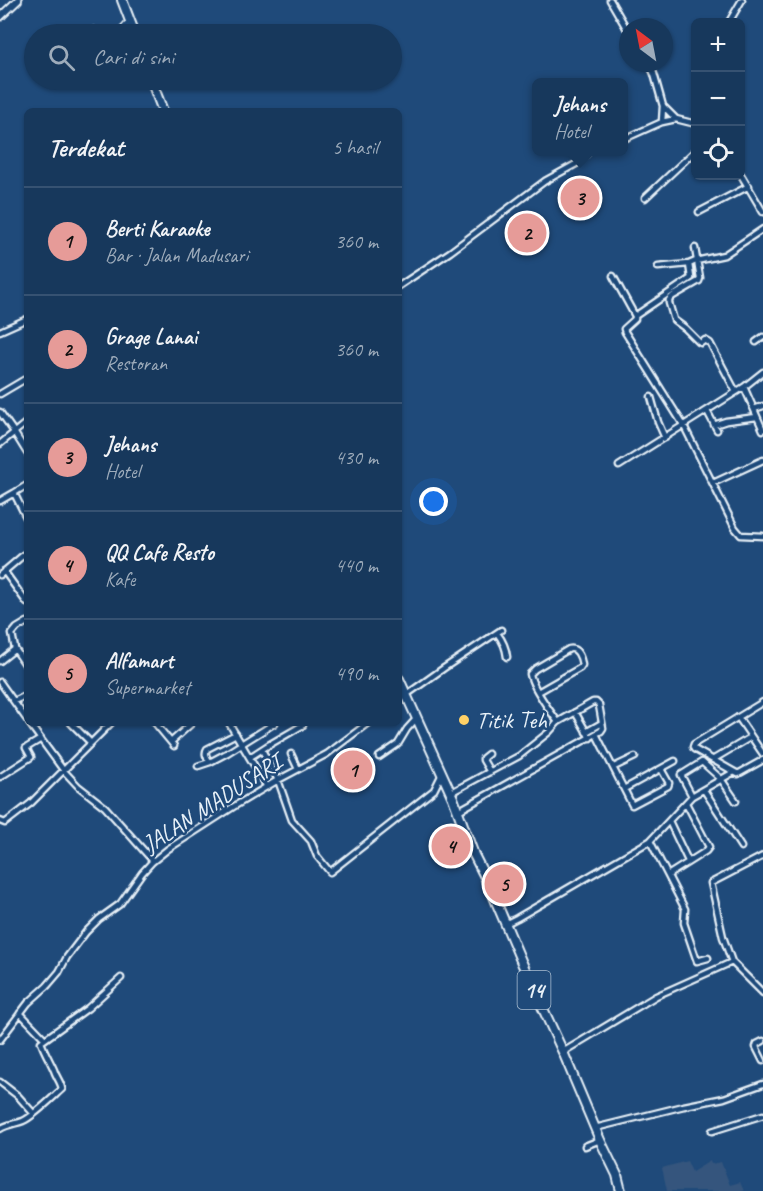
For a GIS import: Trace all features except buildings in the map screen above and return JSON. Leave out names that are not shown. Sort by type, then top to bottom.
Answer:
[{"type":"highway","points":[[122,0],[131,24]]},
{"type":"highway","points":[[155,90],[162,108]]},
{"type":"highway","name":"14","points":[[402,685],[458,811],[474,855],[617,1175],[621,1191]]},
{"type":"street","points":[[0,17],[18,0]]},
{"type":"street","points":[[610,0],[620,18]]},
{"type":"street","points":[[731,18],[742,0]]},
{"type":"street","points":[[127,24],[130,21]]},
{"type":"street","points":[[653,72],[663,106],[662,122]]},
{"type":"street","points":[[663,106],[676,119]]},
{"type":"street","points":[[628,137],[662,122],[676,119],[691,123]]},
{"type":"street","points":[[645,198],[691,155]]},
{"type":"street","points":[[402,284],[450,252],[545,181],[576,164],[584,156]]},
{"type":"street","points":[[745,180],[763,212]]},
{"type":"street","points":[[699,212],[749,186]]},
{"type":"street","points":[[657,267],[689,264],[724,255],[763,229]]},
{"type":"street","points":[[695,248],[699,281],[673,296],[669,303],[674,320],[699,342],[705,340],[710,343],[736,392]]},
{"type":"street","points":[[689,264],[691,278],[635,316],[624,329],[684,426],[737,532],[746,536],[763,536]]},
{"type":"street","points":[[613,276],[635,316]]},
{"type":"street","points":[[0,330],[24,319]]},
{"type":"street","points":[[756,342],[763,337]]},
{"type":"street","points":[[619,466],[744,387],[763,372]]},
{"type":"street","points":[[0,394],[24,380]]},
{"type":"street","points":[[744,387],[763,430]]},
{"type":"street","points":[[651,397],[665,438]]},
{"type":"street","points":[[754,409],[763,406]]},
{"type":"street","points":[[707,411],[716,427],[726,421],[757,417]]},
{"type":"street","points":[[0,412],[24,448]]},
{"type":"street","points":[[0,444],[24,424]]},
{"type":"street","points":[[713,483],[763,460]]},
{"type":"street","points":[[0,501],[24,487]]},
{"type":"street","points":[[14,493],[24,513]]},
{"type":"street","points":[[24,554],[1,573],[24,599]]},
{"type":"street","points":[[24,624],[12,633],[15,649],[24,662]]},
{"type":"street","points":[[402,697],[499,631],[507,657]]},
{"type":"street","points":[[0,661],[15,649]]},
{"type":"street","points":[[538,692],[580,668],[582,661],[576,650],[568,649],[535,669],[530,677],[538,692],[558,722]]},
{"type":"street","points":[[0,682],[24,715]]},
{"type":"street","points":[[14,701],[24,696]]},
{"type":"street","points":[[262,750],[278,780],[292,820],[311,841],[317,856],[330,872],[436,787],[490,772],[519,756],[558,722],[596,702],[599,705],[603,728],[596,734],[458,811]]},
{"type":"street","points":[[763,702],[694,744],[693,747],[740,774],[763,760]]},
{"type":"street","points":[[575,712],[590,738]]},
{"type":"street","points":[[738,717],[763,754]]},
{"type":"street","points":[[379,757],[398,744],[417,718]]},
{"type":"street","points":[[586,732],[602,723]]},
{"type":"street","points":[[32,726],[64,771],[122,824],[153,861]]},
{"type":"street","points":[[74,726],[91,743]]},
{"type":"street","points":[[0,821],[5,823],[31,803],[108,726]]},
{"type":"street","points":[[157,726],[172,744],[189,726]]},
{"type":"street","points":[[231,726],[267,787]]},
{"type":"street","points":[[198,766],[210,762],[270,726]]},
{"type":"street","points":[[250,757],[301,726]]},
{"type":"street","name":"JALAN MADUSARI","points":[[0,1040],[20,1013],[59,972],[86,932],[120,904],[153,861],[206,824],[278,780],[327,754],[364,726]]},
{"type":"street","points":[[210,762],[207,758],[207,749],[236,734]]},
{"type":"street","points":[[596,734],[631,804],[669,784],[661,769]]},
{"type":"street","points":[[714,759],[751,737]]},
{"type":"street","points":[[0,777],[31,757],[26,748],[41,739]]},
{"type":"street","points":[[291,754],[298,769]]},
{"type":"street","points":[[488,754],[483,760],[490,772]]},
{"type":"street","points":[[614,767],[635,757]]},
{"type":"street","points":[[624,789],[675,761]]},
{"type":"street","points":[[692,796],[681,775],[702,762],[721,779],[736,801]]},
{"type":"street","points":[[505,924],[650,841],[692,796],[734,772]]},
{"type":"street","points":[[704,790],[741,847]]},
{"type":"street","points":[[668,875],[709,847],[686,804]]},
{"type":"street","points":[[669,821],[688,861]]},
{"type":"street","points":[[650,841],[685,909],[684,923],[697,961],[708,958]]},
{"type":"street","points":[[763,856],[711,882],[723,937],[732,962],[763,993]]},
{"type":"street","points":[[563,1052],[656,996],[732,962]]},
{"type":"street","points":[[0,1129],[24,1121],[63,1087],[40,1042],[88,1008],[121,978]]},
{"type":"street","points":[[20,1013],[45,1039]]},
{"type":"street","points":[[763,1041],[756,1047],[763,1061]]},
{"type":"street","points":[[0,1082],[18,1096],[34,1114]]},
{"type":"street","points":[[595,1128],[724,1098],[763,1085]]},
{"type":"street","points":[[712,1131],[763,1115]]},
{"type":"street","points":[[585,1146],[600,1140]]},
{"type":"shaded area","points":[[687,1161],[692,1172],[710,1161],[711,1164],[721,1162],[730,1185],[740,1182],[744,1191],[667,1191],[662,1168]]},
{"type":"place","name":"Jehans","points":[[580,198]]},
{"type":"place","name":"Grage Lanai","points":[[527,233]]},
{"type":"place","name":"Titik Teh","points":[[464,720]]},
{"type":"place","name":"Berti Karaoke","points":[[353,770]]},
{"type":"place","name":"QQ Cafe Resto","points":[[451,846]]},
{"type":"place","name":"Alfamart","points":[[504,884]]}]
